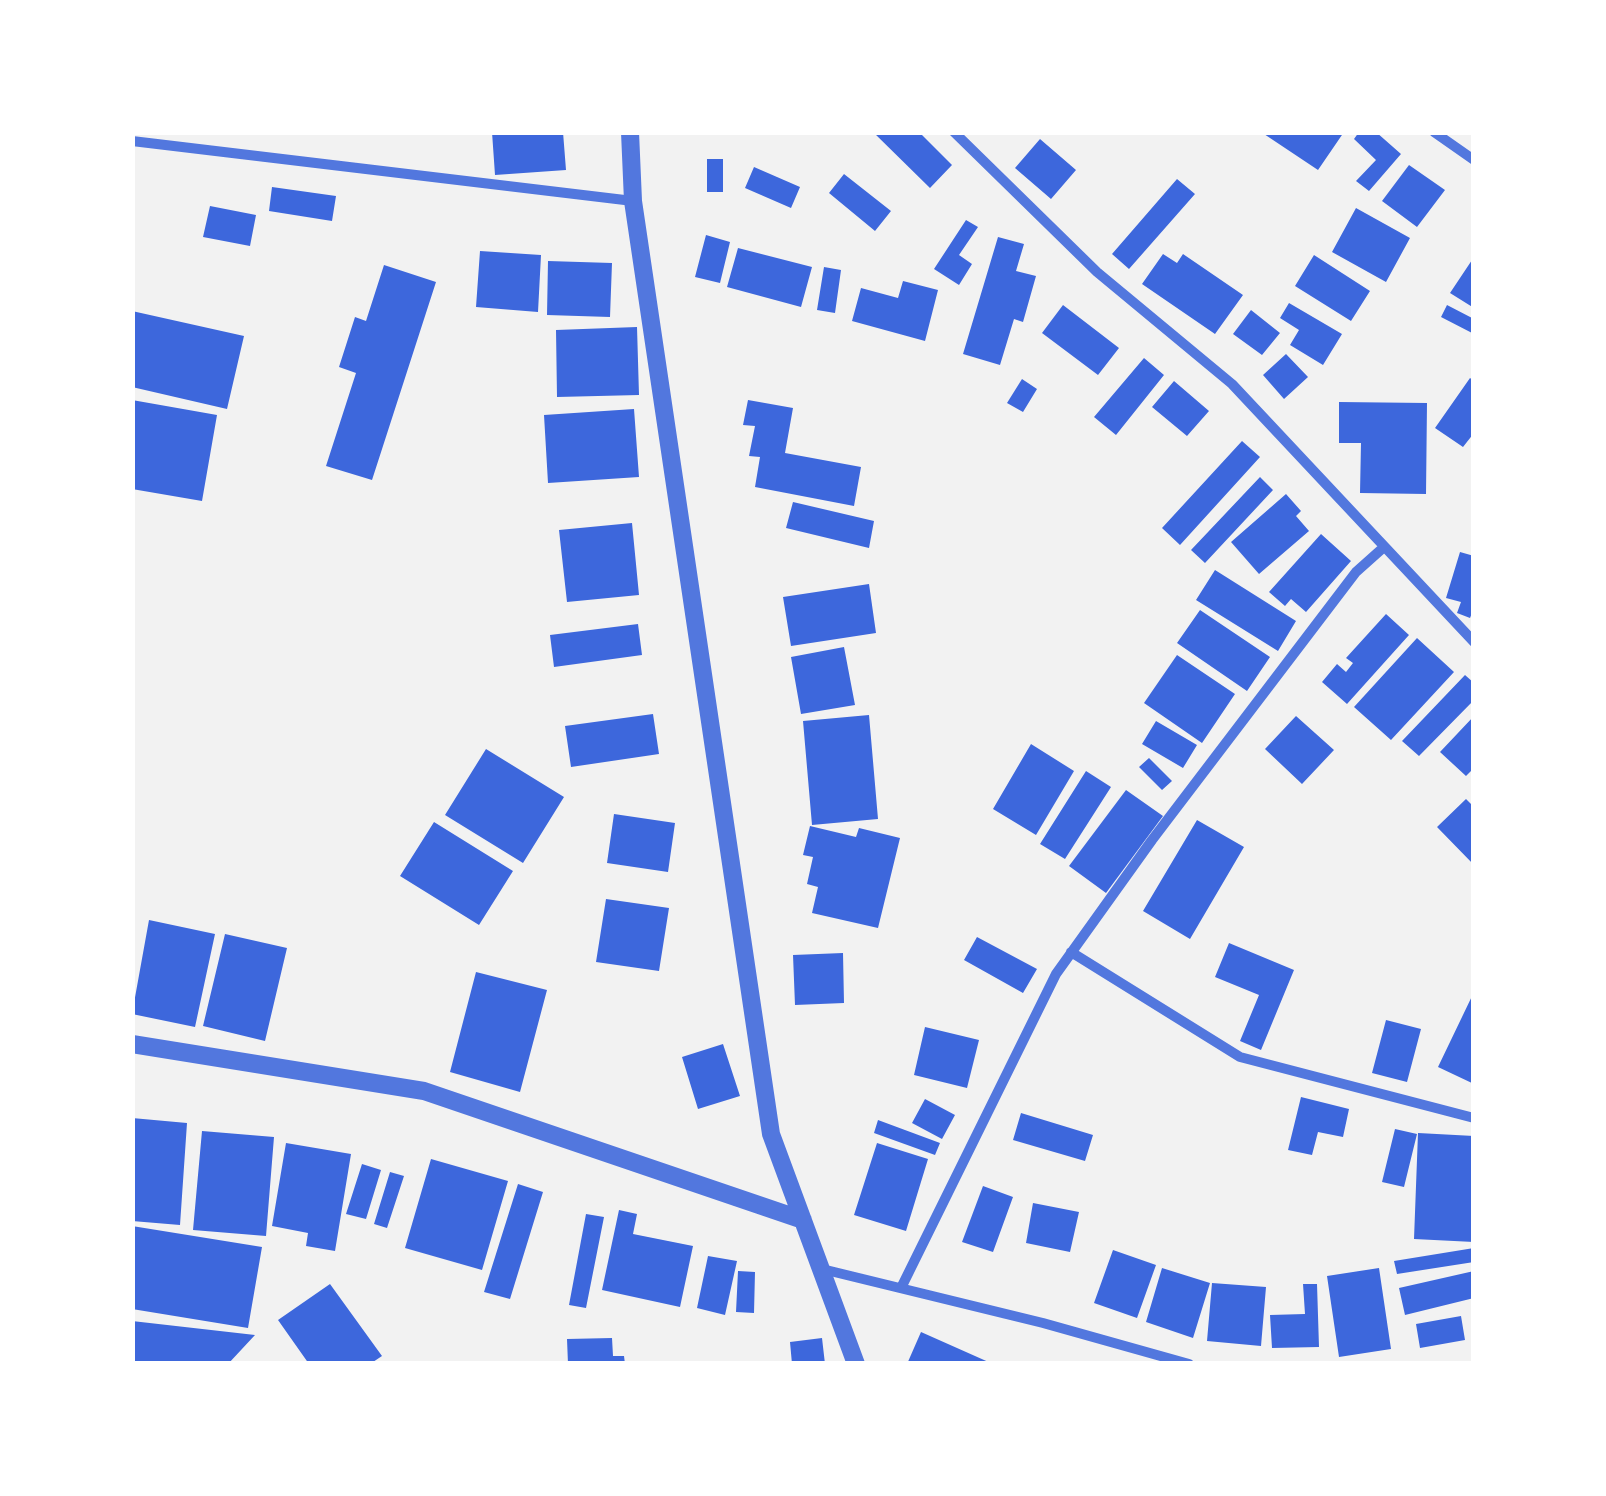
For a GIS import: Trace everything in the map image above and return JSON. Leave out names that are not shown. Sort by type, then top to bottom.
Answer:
[{"type":"street","points":[[630,132],[633,200],[771,1134],[856,1364]]},
{"type":"street","points":[[954,132],[1097,272],[1232,384],[1474,642]]},
{"type":"street","points":[[1434,132],[1474,160]]},
{"type":"street","points":[[132,142],[633,200]]},
{"type":"street","points":[[901,1288],[1056,974],[1356,572],[1384,547]]},
{"type":"street","points":[[1071,952],[1240,1057],[1474,1118]]},
{"type":"street","points":[[132,1044],[424,1090],[803,1220]]},
{"type":"street","points":[[821,1269],[1189,1364]]},
{"type":"building","points":[[492,132],[563,132],[566,170],[495,175]]},
{"type":"building","points":[[873,132],[919,132],[952,165],[930,188]]},
{"type":"building","points":[[1261,132],[1344,132],[1318,170]]},
{"type":"building","points":[[1359,132],[1376,132],[1401,154],[1369,191],[1356,181],[1376,160],[1354,139]]},
{"type":"building","points":[[1040,139],[1076,170],[1051,199],[1015,168]]},
{"type":"building","points":[[707,159],[723,159],[723,192],[707,192]]},
{"type":"building","points":[[1409,165],[1445,190],[1417,227],[1382,201]]},
{"type":"building","points":[[754,167],[800,187],[791,208],[745,188]]},
{"type":"building","points":[[844,174],[891,211],[875,231],[829,193]]},
{"type":"building","points":[[1177,179],[1195,194],[1129,269],[1112,254]]},
{"type":"building","points":[[272,187],[336,196],[332,221],[269,211]]},
{"type":"building","points":[[210,206],[256,215],[250,246],[203,237]]},
{"type":"building","points":[[1356,208],[1410,238],[1386,282],[1332,252]]},
{"type":"building","points":[[966,220],[978,227],[959,255],[972,264],[959,285],[934,269]]},
{"type":"building","points":[[706,235],[730,242],[720,283],[695,277]]},
{"type":"building","points":[[998,237],[1024,244],[1016,271],[1036,276],[1023,322],[1014,319],[1000,365],[963,354]]},
{"type":"building","points":[[738,248],[812,267],[801,307],[727,287]]},
{"type":"building","points":[[480,251],[541,255],[538,312],[476,307]]},
{"type":"building","points":[[1163,254],[1177,263],[1183,254],[1243,295],[1215,334],[1142,284]]},
{"type":"building","points":[[1314,255],[1370,291],[1351,321],[1295,286]]},
{"type":"building","points":[[1474,257],[1474,308],[1450,293]]},
{"type":"building","points":[[548,261],[612,263],[610,317],[547,315]]},
{"type":"building","points":[[384,265],[436,282],[372,480],[326,466],[356,373],[339,367],[355,317],[366,321]]},
{"type":"building","points":[[824,267],[841,270],[835,313],[817,310]]},
{"type":"building","points":[[903,281],[938,290],[925,341],[852,321],[861,288],[898,298]]},
{"type":"building","points":[[1289,303],[1342,334],[1323,365],[1290,345],[1299,330],[1280,318]]},
{"type":"building","points":[[1063,305],[1119,348],[1098,375],[1042,333]]},
{"type":"building","points":[[1447,305],[1474,319],[1474,334],[1441,317]]},
{"type":"building","points":[[1251,310],[1280,333],[1262,355],[1233,334]]},
{"type":"building","points":[[132,311],[244,336],[227,409],[132,387]]},
{"type":"building","points":[[637,327],[639,395],[557,397],[556,330]]},
{"type":"building","points":[[1286,354],[1308,377],[1284,399],[1263,375]]},
{"type":"building","points":[[1144,358],[1164,375],[1116,435],[1094,417]]},
{"type":"building","points":[[1470,378],[1474,381],[1474,433],[1463,447],[1435,428]]},
{"type":"building","points":[[1022,379],[1037,389],[1023,412],[1007,403]]},
{"type":"building","points":[[1174,381],[1209,411],[1187,436],[1152,407]]},
{"type":"building","points":[[132,400],[217,415],[202,501],[132,489]]},
{"type":"building","points":[[748,400],[793,408],[785,453],[861,467],[854,506],[755,487],[760,457],[749,456],[755,426],[743,425]]},
{"type":"building","points":[[1339,402],[1427,403],[1426,494],[1360,493],[1361,443],[1339,443]]},
{"type":"building","points":[[634,409],[639,477],[548,483],[544,415]]},
{"type":"building","points":[[1242,441],[1260,457],[1180,545],[1162,528]]},
{"type":"building","points":[[1260,477],[1273,490],[1205,563],[1191,550]]},
{"type":"building","points":[[1286,494],[1301,511],[1296,516],[1309,531],[1259,574],[1231,542]]},
{"type":"building","points":[[793,502],[874,521],[869,548],[786,528]]},
{"type":"building","points":[[632,523],[639,595],[567,602],[559,530]]},
{"type":"building","points":[[1321,534],[1351,561],[1306,612],[1291,599],[1285,606],[1269,592]]},
{"type":"building","points":[[1460,552],[1474,556],[1474,608],[1470,618],[1457,613],[1461,602],[1446,598]]},
{"type":"building","points":[[1215,570],[1296,621],[1278,651],[1196,600]]},
{"type":"building","points":[[869,584],[876,633],[791,646],[783,597]]},
{"type":"building","points":[[1200,610],[1270,657],[1247,691],[1177,643]]},
{"type":"building","points":[[1386,614],[1409,635],[1347,704],[1322,682],[1337,664],[1346,672],[1353,663],[1346,658]]},
{"type":"building","points":[[638,624],[642,655],[554,667],[550,635]]},
{"type":"building","points":[[1417,638],[1454,672],[1391,740],[1354,707]]},
{"type":"building","points":[[844,647],[855,705],[801,714],[791,657]]},
{"type":"building","points":[[1177,655],[1235,694],[1202,743],[1144,703]]},
{"type":"building","points":[[1465,675],[1474,683],[1474,700],[1419,756],[1402,741]]},
{"type":"building","points":[[653,714],[659,754],[571,767],[565,726]]},
{"type":"building","points":[[869,715],[878,819],[812,825],[803,721]]},
{"type":"building","points":[[1296,716],[1334,750],[1302,784],[1265,749]]},
{"type":"building","points":[[1474,716],[1474,768],[1466,776],[1440,752]]},
{"type":"building","points":[[1156,721],[1197,745],[1183,768],[1142,744]]},
{"type":"building","points":[[1031,744],[1074,771],[1036,835],[993,809]]},
{"type":"building","points":[[486,749],[564,797],[523,863],[445,815]]},
{"type":"building","points":[[1149,758],[1172,781],[1162,790],[1139,767]]},
{"type":"building","points":[[1086,771],[1111,787],[1065,859],[1040,844]]},
{"type":"building","points":[[1126,790],[1163,816],[1106,893],[1069,866]]},
{"type":"building","points":[[1466,799],[1474,807],[1474,865],[1437,827]]},
{"type":"building","points":[[614,814],[675,823],[668,872],[607,863]]},
{"type":"building","points":[[1197,820],[1244,847],[1190,939],[1143,911]]},
{"type":"building","points":[[434,822],[513,871],[479,925],[400,876]]},
{"type":"building","points":[[810,826],[856,837],[859,828],[900,838],[878,928],[812,913],[818,887],[807,884],[813,857],[803,855]]},
{"type":"building","points":[[606,899],[669,908],[659,971],[596,962]]},
{"type":"building","points":[[149,920],[215,934],[195,1027],[132,1014]]},
{"type":"building","points":[[225,934],[287,948],[265,1041],[203,1026]]},
{"type":"building","points":[[977,937],[1037,969],[1023,993],[964,960]]},
{"type":"building","points":[[1229,943],[1294,970],[1261,1050],[1240,1041],[1259,995],[1215,977]]},
{"type":"building","points":[[843,953],[844,1003],[795,1005],[793,955]]},
{"type":"building","points":[[476,972],[547,990],[520,1092],[450,1072]]},
{"type":"building","points":[[1474,992],[1474,1084],[1438,1067]]},
{"type":"building","points":[[1386,1020],[1421,1029],[1407,1082],[1372,1073]]},
{"type":"building","points":[[925,1027],[979,1040],[967,1088],[914,1075]]},
{"type":"building","points":[[723,1044],[740,1096],[698,1109],[682,1057]]},
{"type":"building","points":[[1301,1097],[1349,1109],[1343,1137],[1318,1132],[1312,1155],[1288,1150]]},
{"type":"building","points":[[925,1099],[955,1115],[942,1139],[912,1123]]},
{"type":"building","points":[[1021,1113],[1093,1135],[1085,1161],[1013,1140]]},
{"type":"building","points":[[132,1118],[187,1123],[180,1225],[132,1221]]},
{"type":"building","points":[[878,1120],[940,1143],[935,1155],[874,1133]]},
{"type":"building","points":[[1395,1129],[1417,1134],[1404,1187],[1382,1182]]},
{"type":"building","points":[[202,1131],[274,1137],[266,1236],[193,1230]]},
{"type":"building","points":[[1418,1133],[1474,1136],[1474,1242],[1414,1239]]},
{"type":"building","points":[[286,1143],[351,1154],[335,1251],[306,1246],[308,1233],[272,1226]]},
{"type":"building","points":[[877,1143],[928,1159],[906,1231],[854,1215]]},
{"type":"building","points":[[431,1159],[508,1181],[482,1270],[405,1248]]},
{"type":"building","points":[[362,1164],[381,1170],[366,1219],[346,1214]]},
{"type":"building","points":[[390,1172],[404,1176],[387,1228],[374,1224]]},
{"type":"building","points":[[518,1184],[543,1192],[510,1299],[484,1292]]},
{"type":"building","points":[[983,1186],[1013,1197],[993,1252],[962,1242]]},
{"type":"building","points":[[1033,1203],[1079,1212],[1070,1252],[1026,1243]]},
{"type":"building","points":[[619,1210],[637,1214],[633,1234],[693,1246],[680,1307],[602,1290]]},
{"type":"building","points":[[586,1214],[604,1217],[586,1308],[569,1305]]},
{"type":"building","points":[[132,1226],[262,1247],[248,1328],[132,1309]]},
{"type":"building","points":[[1474,1248],[1474,1262],[1397,1274],[1394,1261]]},
{"type":"building","points":[[1113,1250],[1156,1265],[1137,1318],[1094,1303]]},
{"type":"building","points":[[708,1256],[737,1261],[725,1315],[697,1308]]},
{"type":"building","points":[[1162,1268],[1210,1283],[1193,1338],[1146,1322]]},
{"type":"building","points":[[1379,1268],[1391,1349],[1339,1357],[1327,1276]]},
{"type":"building","points":[[738,1271],[755,1272],[754,1313],[736,1312]]},
{"type":"building","points":[[1474,1271],[1474,1298],[1405,1315],[1399,1288]]},
{"type":"building","points":[[1212,1283],[1266,1287],[1261,1346],[1207,1341]]},
{"type":"building","points":[[330,1284],[382,1356],[370,1364],[309,1364],[278,1320]]},
{"type":"building","points":[[1303,1284],[1317,1284],[1319,1347],[1272,1348],[1270,1315],[1305,1314]]},
{"type":"building","points":[[1461,1316],[1465,1340],[1420,1348],[1416,1324]]},
{"type":"building","points":[[132,1321],[255,1335],[228,1364],[132,1364]]},
{"type":"building","points":[[921,1332],[993,1364],[907,1364]]},
{"type":"building","points":[[612,1338],[613,1356],[624,1356],[625,1364],[568,1364],[567,1339]]},
{"type":"building","points":[[822,1338],[825,1364],[792,1364],[790,1342]]}]
